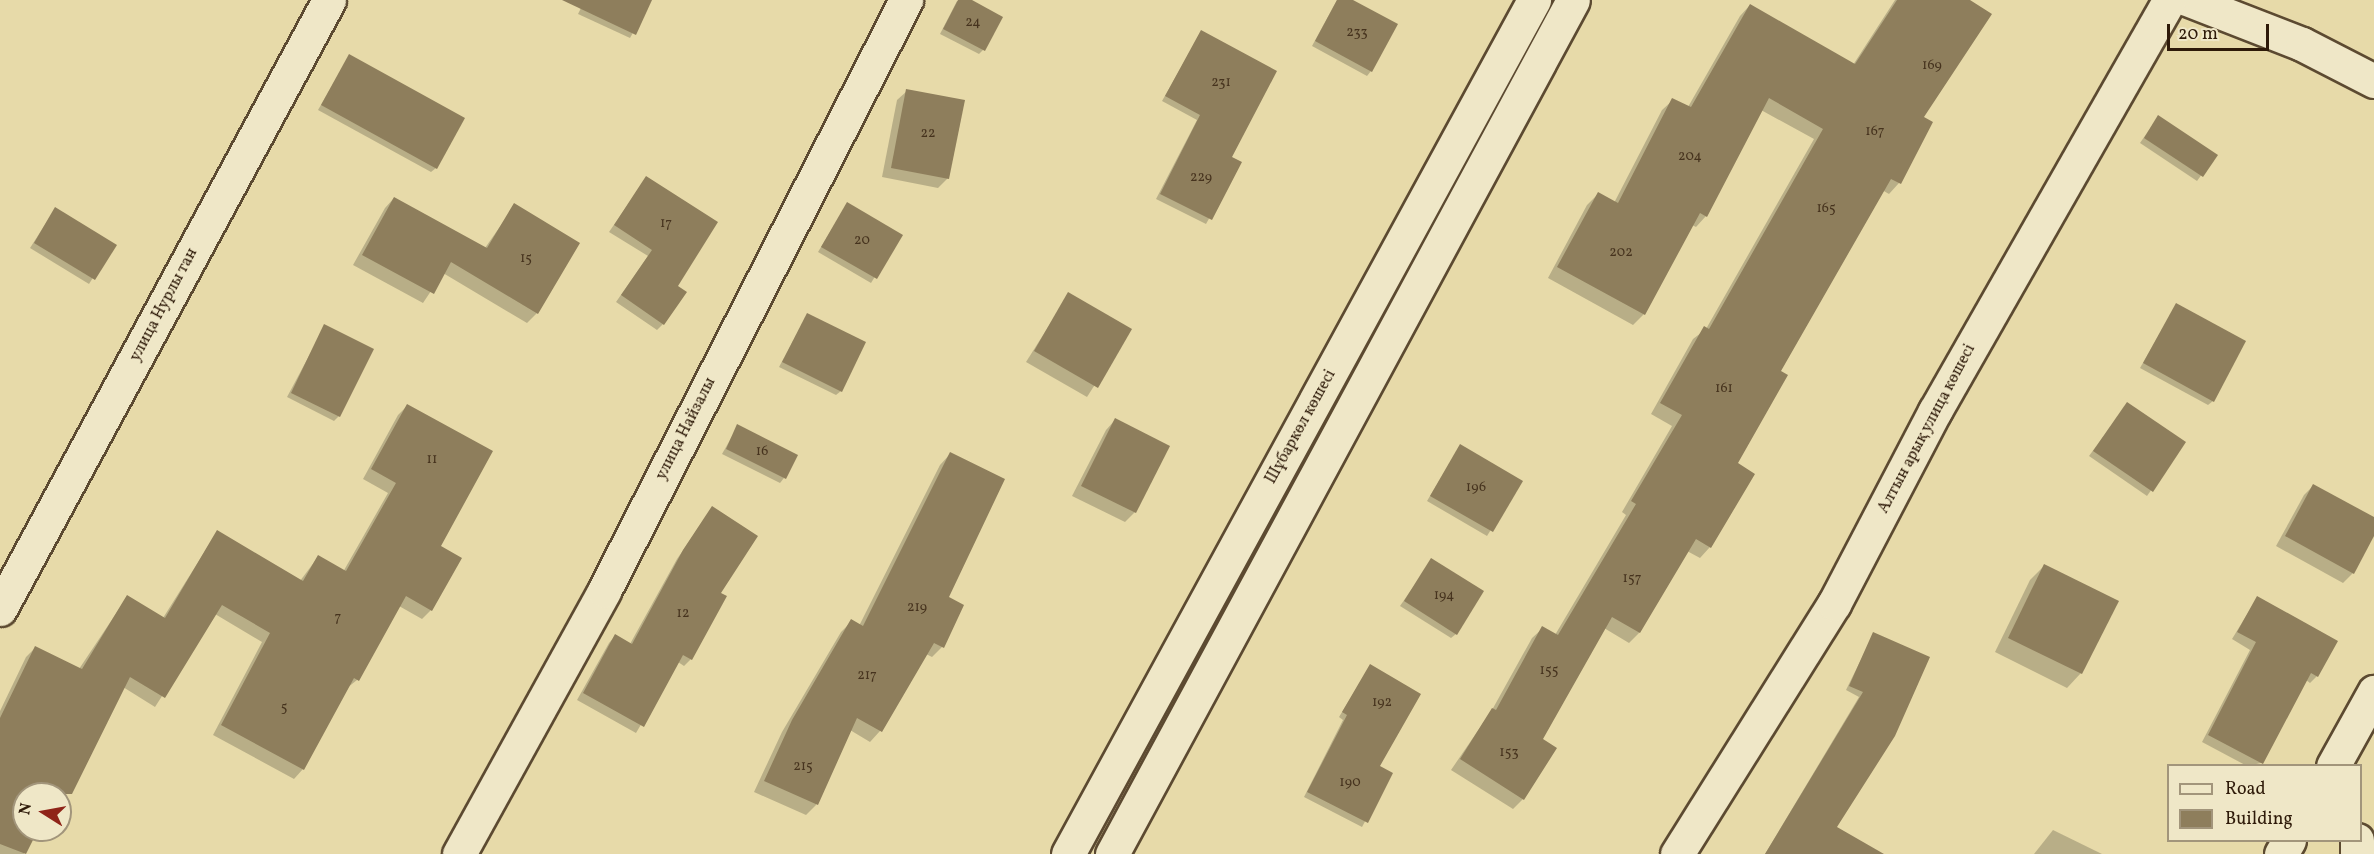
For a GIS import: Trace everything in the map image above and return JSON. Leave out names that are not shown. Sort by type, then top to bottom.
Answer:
[{"type":"street","name":"улица Нурлы тан","points":[[0,609],[329,0]]},
{"type":"street","name":"улица Найзалы","points":[[459,854],[604,591],[906,0]]},
{"type":"street","name":"Шұбаркөл көшесі","points":[[1068,854],[1534,0]]},
{"type":"street","points":[[1112,854],[1573,0]]},
{"type":"street","name":"Алтын арық улица көшесі","points":[[1677,854],[1834,604],[1935,411],[2169,0]]},
{"type":"street","points":[[2189,0],[2302,44],[2374,81]]},
{"type":"street","points":[[2334,764],[2374,693]]},
{"type":"street","points":[[2355,728],[2355,764]]},
{"type":"building","points":[[562,0],[652,0],[636,35]]},
{"type":"building","points":[[958,0],[972,0],[1003,17],[985,51],[943,29]]},
{"type":"building","points":[[1337,0],[1353,0],[1398,24],[1372,72],[1315,41]]},
{"type":"building","points":[[1897,0],[1970,0],[1992,14],[1924,117],[1933,122],[1901,184],[1891,179],[1781,371],[1788,375],[1738,463],[1755,474],[1711,548],[1696,539],[1640,633],[1612,617],[1543,739],[1557,748],[1524,800],[1460,759],[1492,708],[1496,710],[1542,626],[1558,635],[1636,504],[1631,501],[1682,415],[1660,403],[1704,326],[1709,329],[1823,129],[1769,98],[1707,217],[1700,213],[1645,315],[1557,267],[1598,192],[1618,203],[1672,98],[1691,107],[1750,4],[1855,64]]},
{"type":"building","points":[[1201,30],[1277,71],[1232,157],[1242,162],[1212,220],[1160,194],[1200,115],[1165,96]]},
{"type":"building","points":[[349,54],[465,118],[437,169],[321,105]]},
{"type":"building","points":[[906,89],[965,100],[949,179],[891,168]]},
{"type":"building","points":[[2158,115],[2218,155],[2203,177],[2144,138]]},
{"type":"building","points":[[646,176],[718,222],[678,286],[687,292],[664,325],[621,295],[652,250],[614,225]]},
{"type":"building","points":[[394,197],[487,248],[514,203],[580,243],[538,314],[451,262],[434,294],[362,255]]},
{"type":"building","points":[[847,202],[903,235],[877,279],[821,247]]},
{"type":"building","points":[[55,207],[117,245],[95,280],[34,243]]},
{"type":"building","points":[[1068,292],[1132,329],[1098,388],[1034,351]]},
{"type":"building","points":[[2176,303],[2246,341],[2214,402],[2143,363]]},
{"type":"building","points":[[807,313],[866,342],[842,392],[782,362]]},
{"type":"building","points":[[324,324],[374,349],[340,417],[291,393]]},
{"type":"building","points":[[2127,402],[2186,442],[2153,492],[2093,451]]},
{"type":"building","points":[[407,404],[493,451],[441,546],[462,558],[432,611],[406,596],[359,681],[354,678],[304,770],[221,725],[270,633],[222,605],[165,698],[130,677],[72,794],[72,782],[12,782],[12,842],[32,842],[26,854],[0,844],[0,718],[35,646],[82,669],[127,595],[165,618],[217,530],[303,581],[318,555],[346,571],[396,483],[371,469]]},
{"type":"building","points":[[1115,418],[1170,446],[1136,513],[1081,486]]},
{"type":"building","points":[[737,424],[798,455],[786,479],[726,449]]},
{"type":"building","points":[[1460,444],[1523,481],[1493,532],[1430,496]]},
{"type":"building","points":[[950,452],[1005,479],[949,597],[964,605],[944,648],[934,643],[882,732],[857,718],[818,805],[764,781],[792,720],[851,619],[863,626]]},
{"type":"building","points":[[2313,484],[2374,517],[2374,536],[2354,574],[2285,536]]},
{"type":"building","points":[[712,506],[758,536],[721,593],[727,596],[692,660],[683,655],[644,727],[583,693],[615,634],[632,644],[683,550]]},
{"type":"building","points":[[1431,558],[1484,591],[1457,635],[1404,601]]},
{"type":"building","points":[[2044,564],[2119,601],[2082,674],[2008,638]]},
{"type":"building","points":[[2257,596],[2338,641],[2318,677],[2311,673],[2263,764],[2208,735],[2256,642],[2237,632]]},
{"type":"building","points":[[1873,632],[1930,657],[1895,736],[1837,827],[1884,854],[1765,854],[1863,692],[1849,686]]},
{"type":"building","points":[[1370,664],[1421,694],[1380,766],[1393,773],[1368,823],[1307,792],[1347,715],[1342,712]]}]
